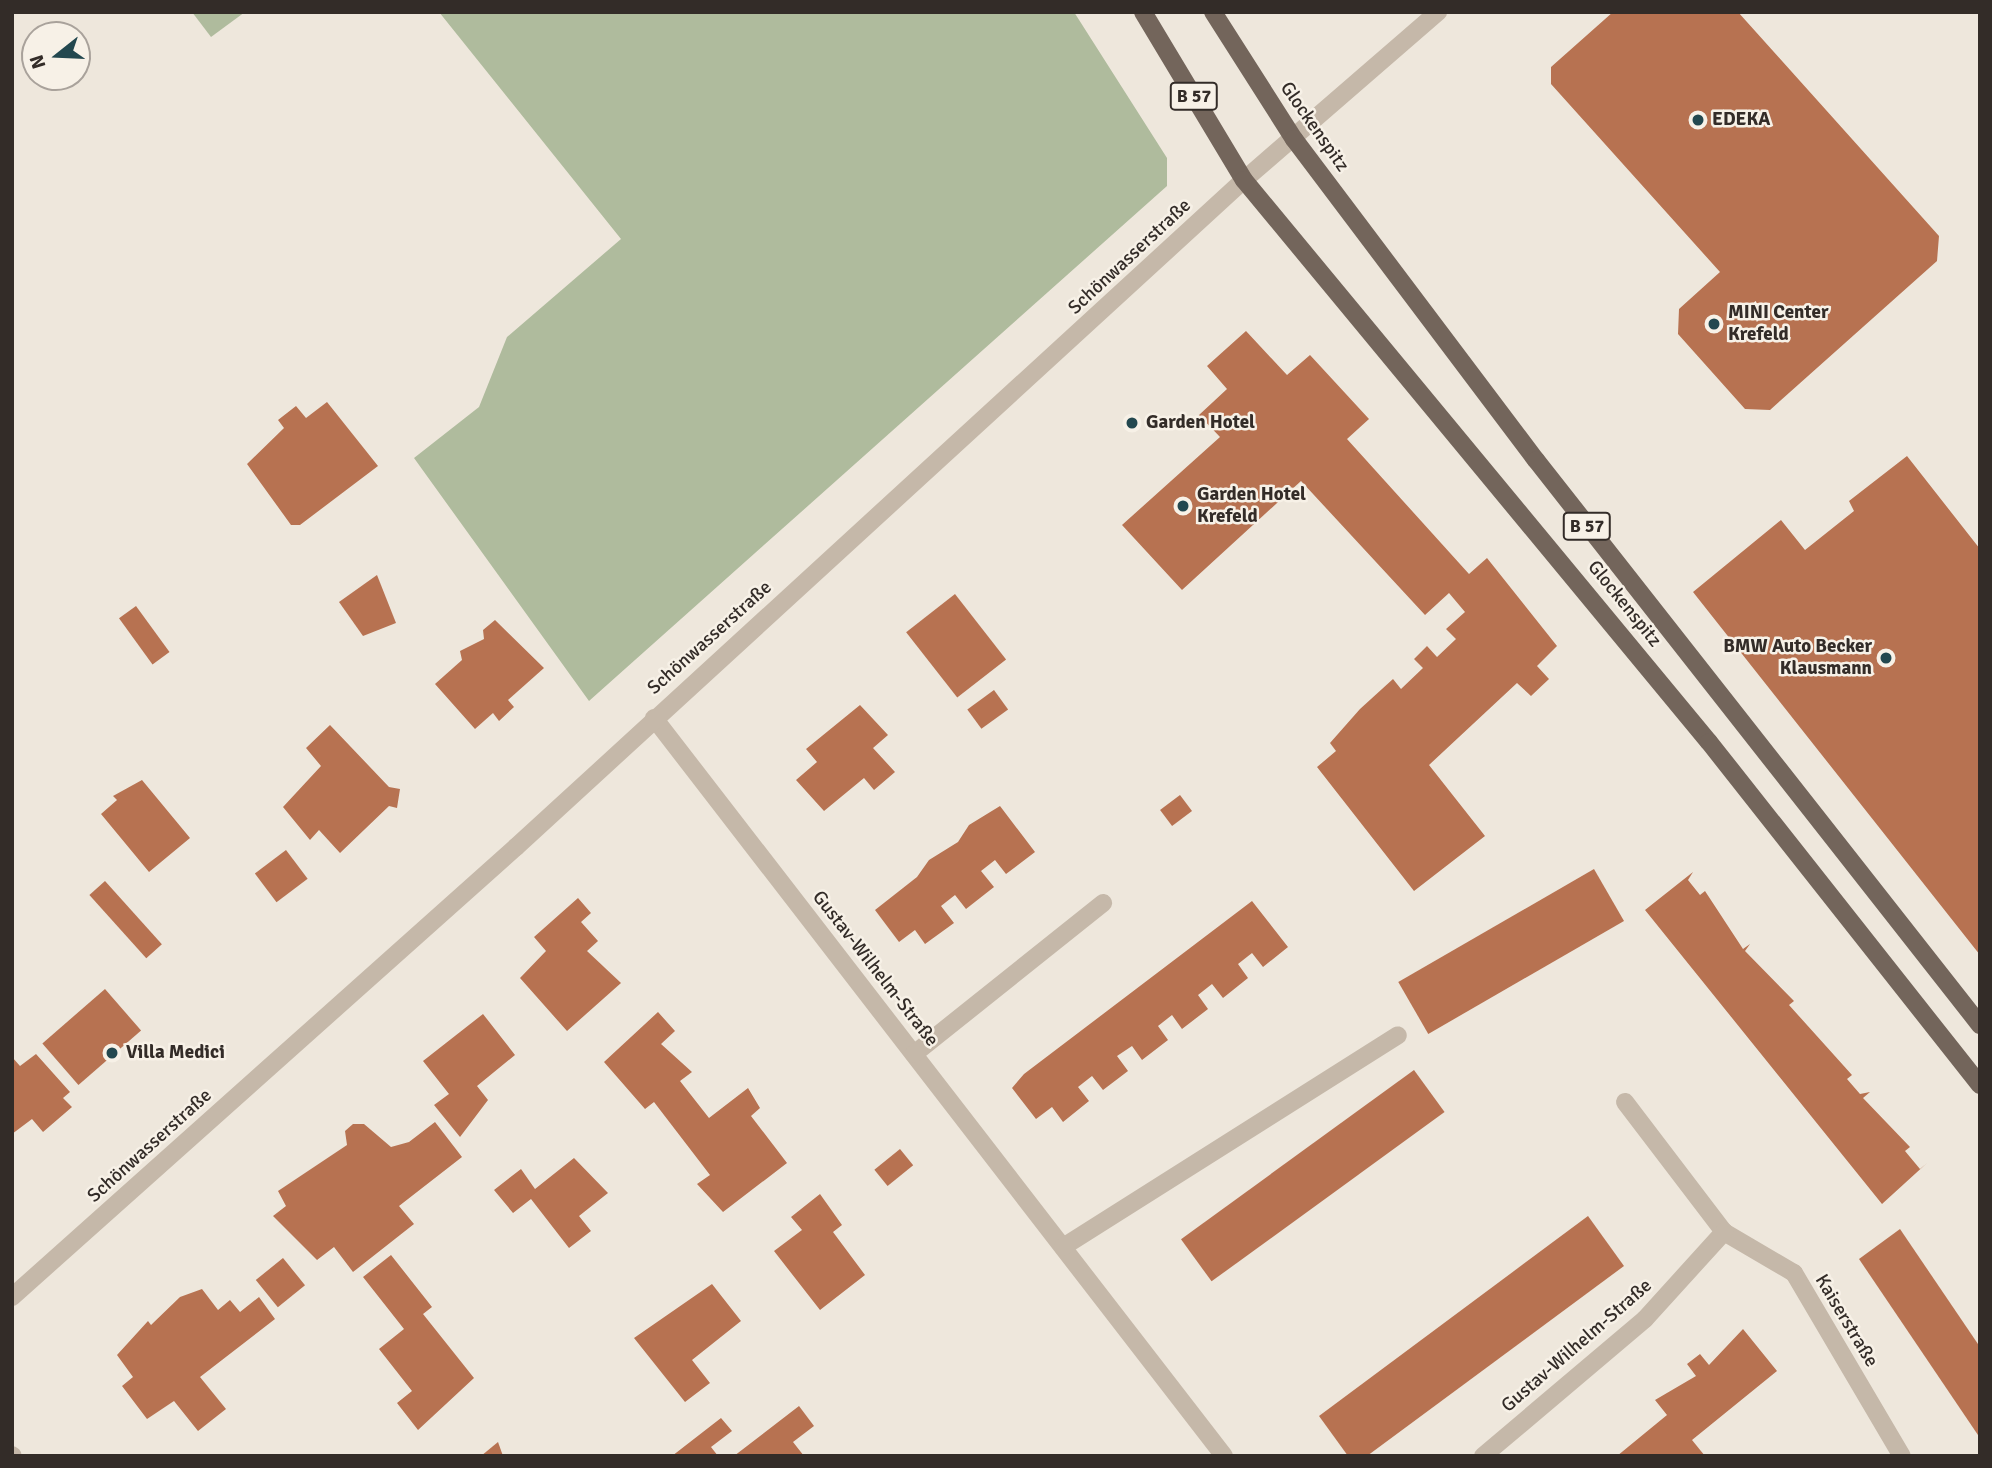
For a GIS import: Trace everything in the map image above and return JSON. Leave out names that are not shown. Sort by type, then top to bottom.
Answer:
[{"type":"main road","name":"Glockenspitz","points":[[1143,12],[1244,180],[1701,731],[1980,1085]]},
{"type":"main road","name":"Glockenspitz","points":[[1213,12],[1294,139],[1645,601],[1980,1025]]},
{"type":"street","name":"Schönwasserstraße","points":[[12,1297],[654,718],[1244,180],[1438,12]]},
{"type":"street","name":"Gustav-Wilhelm-Straße","points":[[654,718],[1224,1456]]},
{"type":"street","points":[[914,1054],[1103,903]]},
{"type":"street","points":[[1063,1247],[1398,1035]]},
{"type":"street","name":"Kaiserstraße","points":[[1625,1102],[1724,1232],[1794,1273],[1902,1456]]},
{"type":"street","name":"Gustav-Wilhelm-Straße","points":[[1483,1456],[1645,1319],[1724,1232]]},
{"type":"green space","points":[[192,12],[245,12],[211,37]]},
{"type":"green space","points":[[439,12],[1074,12],[1167,158],[1167,186],[589,701],[414,458],[479,407],[507,337],[621,239]]},
{"type":"building","points":[[1613,12],[1738,12],[1939,236],[1937,261],[1770,410],[1745,409],[1678,334],[1679,309],[1720,272],[1551,84],[1551,67]]},
{"type":"building","points":[[1246,331],[1287,375],[1310,355],[1369,419],[1347,439],[1469,574],[1487,558],[1557,646],[1537,666],[1549,679],[1531,696],[1517,683],[1429,765],[1485,836],[1414,891],[1317,767],[1336,751],[1330,743],[1360,709],[1393,679],[1401,689],[1423,668],[1414,659],[1427,646],[1437,657],[1456,639],[1446,629],[1465,612],[1449,593],[1425,615],[1301,481],[1182,590],[1122,525],[1220,437],[1199,415],[1227,389],[1207,366]]},
{"type":"building","points":[[327,402],[378,466],[300,525],[291,525],[247,464],[284,428],[278,420],[296,406],[306,418]]},
{"type":"building","points":[[1907,456],[1980,549],[1980,955],[1693,592],[1781,520],[1805,550],[1854,511],[1849,501]]},
{"type":"building","points":[[377,575],[396,623],[363,636],[339,602]]},
{"type":"building","points":[[955,594],[1006,659],[957,698],[906,632]]},
{"type":"building","points":[[136,606],[170,652],[153,664],[119,618]]},
{"type":"building","points":[[495,620],[544,668],[508,700],[514,707],[499,721],[493,713],[475,729],[435,684],[462,660],[460,651],[484,639],[483,630]]},
{"type":"building","points":[[994,690],[1008,709],[981,729],[967,709]]},
{"type":"building","points":[[860,705],[888,735],[873,748],[895,772],[874,790],[864,778],[824,811],[796,780],[817,762],[806,749]]},
{"type":"building","points":[[330,725],[389,787],[400,789],[397,808],[389,806],[340,853],[319,830],[310,840],[283,807],[321,766],[306,748]]},
{"type":"building","points":[[142,780],[190,838],[149,872],[101,814],[117,800],[113,796]]},
{"type":"building","points":[[1180,795],[1192,811],[1172,826],[1160,810]]},
{"type":"building","points":[[1000,806],[1035,852],[1006,874],[995,860],[981,871],[994,887],[966,909],[955,895],[941,906],[954,923],[925,944],[915,930],[899,942],[875,910],[917,877],[929,860],[958,842],[969,825]]},
{"type":"building","points":[[286,850],[308,879],[277,902],[255,873]]},
{"type":"building","points":[[1594,869],[1624,921],[1428,1034],[1398,982]]},
{"type":"building","points":[[1693,872],[1688,880],[1700,895],[1705,891],[1743,949],[1750,944],[1745,951],[1794,1001],[1789,1005],[1852,1075],[1847,1079],[1860,1094],[1870,1092],[1863,1098],[1910,1147],[1905,1151],[1920,1169],[1927,1163],[1882,1204],[1645,910]]},
{"type":"building","points":[[105,881],[162,944],[146,958],[89,895]]},
{"type":"building","points":[[578,898],[591,913],[581,922],[598,941],[587,951],[621,983],[567,1031],[520,978],[546,951],[534,937]]},
{"type":"building","points":[[1252,901],[1288,947],[1263,967],[1252,953],[1238,964],[1248,978],[1223,998],[1212,984],[1198,995],[1208,1009],[1182,1029],[1172,1015],[1158,1026],[1168,1040],[1142,1060],[1132,1046],[1117,1056],[1128,1071],[1103,1090],[1092,1076],[1078,1087],[1089,1101],[1063,1122],[1052,1107],[1036,1119],[1012,1088],[1024,1074]]},
{"type":"building","points":[[105,989],[141,1031],[78,1085],[42,1043]]},
{"type":"building","points":[[658,1012],[675,1031],[661,1044],[692,1072],[680,1081],[709,1118],[748,1088],[760,1108],[751,1116],[787,1163],[723,1212],[697,1184],[710,1175],[654,1102],[645,1109],[604,1062]]},
{"type":"building","points":[[483,1014],[515,1055],[477,1086],[488,1100],[460,1137],[434,1105],[449,1094],[423,1061]]},
{"type":"building","points":[[36,1054],[70,1092],[63,1098],[72,1107],[43,1132],[32,1119],[12,1134],[12,1057],[20,1066]]},
{"type":"building","points":[[1414,1070],[1445,1112],[1212,1281],[1181,1239]]},
{"type":"building","points":[[435,1122],[462,1157],[399,1206],[414,1224],[353,1272],[334,1247],[317,1260],[273,1216],[286,1206],[278,1191],[347,1145],[345,1131],[353,1124],[364,1124],[391,1147],[409,1142]]},
{"type":"building","points":[[900,1149],[913,1165],[888,1186],[874,1170]]},
{"type":"building","points":[[574,1158],[608,1193],[579,1216],[591,1231],[569,1248],[531,1199],[513,1213],[494,1190],[521,1169],[535,1189]]},
{"type":"building","points":[[820,1194],[842,1225],[833,1232],[865,1275],[820,1310],[774,1251],[802,1230],[791,1217]]},
{"type":"building","points":[[1588,1216],[1624,1266],[1367,1456],[1348,1456],[1319,1416]]},
{"type":"building","points":[[1900,1229],[1980,1347],[1980,1438],[1859,1259]]},
{"type":"building","points":[[391,1255],[432,1307],[423,1314],[474,1378],[418,1430],[397,1403],[412,1391],[379,1349],[404,1329],[363,1277]]},
{"type":"building","points":[[283,1258],[305,1285],[278,1307],[256,1280]]},
{"type":"building","points":[[712,1284],[741,1321],[692,1360],[710,1383],[685,1402],[634,1338]]},
{"type":"building","points":[[202,1289],[218,1310],[230,1300],[240,1312],[259,1297],[275,1319],[200,1377],[226,1409],[198,1431],[174,1401],[147,1419],[122,1386],[133,1377],[117,1355],[148,1321],[151,1325],[180,1297]]},
{"type":"building","points":[[1743,1329],[1777,1371],[1692,1440],[1705,1456],[1617,1456],[1667,1415],[1655,1400],[1696,1376],[1687,1364],[1700,1354],[1709,1365]]},
{"type":"building","points":[[799,1406],[814,1426],[793,1442],[804,1456],[734,1456]]},
{"type":"building","points":[[721,1418],[732,1431],[711,1447],[718,1456],[672,1456]]},
{"type":"building","points":[[498,1442],[503,1456],[481,1456]]},
{"type":"place","name":"EDEKA","points":[[1698,120]]},
{"type":"place","name":"MINI Center Krefeld","points":[[1714,324]]},
{"type":"place","name":"Garden Hotel","points":[[1132,423]]},
{"type":"place","name":"Garden Hotel Krefeld","points":[[1183,506]]},
{"type":"place","name":"BMW Auto Becker Klausmann","points":[[1886,658]]},
{"type":"place","name":"Villa Medici","points":[[112,1053]]}]
